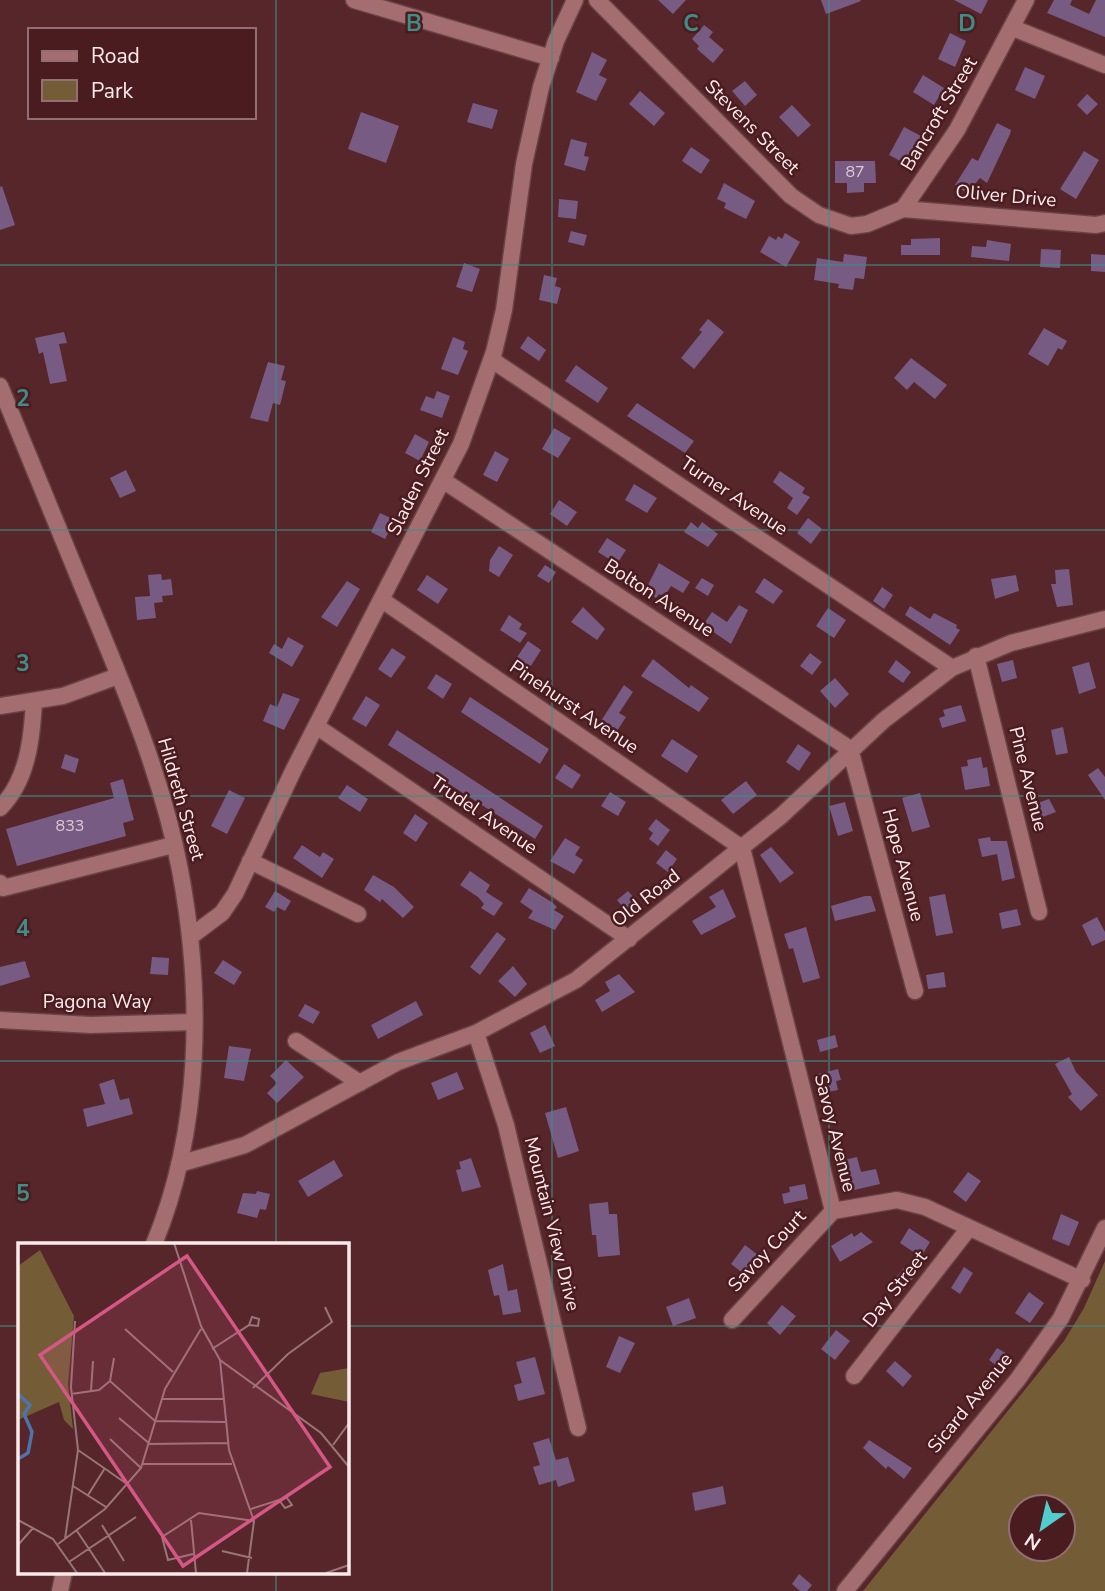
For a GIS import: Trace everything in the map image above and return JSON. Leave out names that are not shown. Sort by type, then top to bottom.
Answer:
[{"type":"street","points":[[354,0],[377,3],[551,58]]},
{"type":"street","name":"Sladen Street","points":[[190,937],[222,913],[444,481],[492,360],[504,310],[524,164],[551,58],[575,0]]},
{"type":"street","name":"Stevens Street","points":[[597,0],[805,207],[835,223],[851,226],[867,224],[903,209]]},
{"type":"street","name":"Bancroft Street","points":[[903,209],[957,130],[1026,0]]},
{"type":"street","points":[[1013,28],[1105,65]]},
{"type":"street","name":"Oliver Drive","points":[[903,209],[1097,225],[1105,223]]},
{"type":"street","name":"Turner Avenue","points":[[492,360],[952,668]]},
{"type":"street","name":"Hildreth Street","points":[[0,386],[118,676],[154,777],[173,845],[190,937],[193,1022],[189,1116],[179,1164],[155,1243]]},
{"type":"street","name":"Bolton Avenue","points":[[444,481],[850,749]]},
{"type":"street","name":"Pinehurst Avenue","points":[[382,600],[742,848]]},
{"type":"street","name":"Old Road","points":[[179,1164],[244,1145],[414,1054],[476,1033],[576,980],[782,816],[850,749],[952,668],[1011,643],[1105,619]]},
{"type":"street","name":"Pine Avenue","points":[[976,656],[1039,912]]},
{"type":"street","points":[[0,706],[63,696],[118,676]]},
{"type":"street","points":[[0,808],[8,800],[31,750],[34,701]]},
{"type":"street","name":"Trudel Avenue","points":[[316,726],[629,939]]},
{"type":"street","name":"Hope Avenue","points":[[850,749],[915,991]]},
{"type":"street","points":[[0,883],[3,888],[173,845]]},
{"type":"street","name":"Savoy Avenue","points":[[742,848],[833,1211],[897,1200],[925,1207],[1082,1280]]},
{"type":"street","points":[[250,861],[358,914]]},
{"type":"street","name":"Pagona Way","points":[[0,1020],[91,1025],[193,1022]]},
{"type":"street","name":"Mountain View Drive","points":[[476,1033],[506,1125],[578,1428]]},
{"type":"street","points":[[296,1041],[359,1083]]},
{"type":"street","name":"Savoy Court","points":[[732,1320],[833,1211]]},
{"type":"street","name":"Day Street","points":[[854,1376],[970,1228]]},
{"type":"street","name":"Sicard Avenue","points":[[845,1591],[1018,1379],[1061,1318],[1082,1280],[1105,1228]]},
{"type":"green space","points":[[1105,1261],[1105,1591],[863,1591],[1064,1341],[1084,1308]]},
{"type":"building","points":[[658,0],[686,0],[673,14]]},
{"type":"building","points":[[821,0],[860,0],[861,1],[826,14]]},
{"type":"building","points":[[954,0],[988,0],[981,14]]},
{"type":"building","points":[[1054,0],[1072,0],[1070,5],[1089,14],[1096,0],[1105,0],[1105,37],[1047,13]]},
{"type":"building","points":[[704,25],[713,32],[709,37],[724,50],[713,63],[697,49],[699,46],[692,39]]},
{"type":"building","points":[[950,33],[966,41],[955,67],[938,59]]},
{"type":"building","points":[[592,52],[607,60],[599,75],[607,79],[596,101],[576,92]]},
{"type":"building","points":[[1025,67],[1045,76],[1035,99],[1015,90]]},
{"type":"building","points":[[923,75],[944,88],[934,105],[913,92]]},
{"type":"building","points":[[745,81],[757,95],[745,106],[732,91]]},
{"type":"building","points":[[640,91],[665,113],[654,126],[629,104]]},
{"type":"building","points":[[1087,94],[1098,104],[1087,115],[1077,105]]},
{"type":"building","points":[[473,103],[498,110],[492,129],[467,122]]},
{"type":"building","points":[[792,105],[811,125],[798,137],[779,117]]},
{"type":"building","points":[[361,112],[399,126],[386,163],[348,149]]},
{"type":"building","points":[[997,123],[1011,130],[1010,134],[987,183],[980,178],[967,193],[955,185],[972,158],[978,161]]},
{"type":"building","points":[[904,127],[921,136],[906,164],[889,155]]},
{"type":"building","points":[[571,139],[587,143],[584,156],[589,157],[585,171],[564,165]]},
{"type":"building","points":[[691,147],[710,160],[701,174],[682,161]]},
{"type":"building","points":[[1084,151],[1099,160],[1076,199],[1060,189]]},
{"type":"building","points":[[835,161],[875,161],[876,183],[864,183],[864,192],[847,193],[847,183],[835,183]]},
{"type":"building","points":[[724,183],[755,201],[746,219],[724,208],[726,203],[717,199]]},
{"type":"building","points":[[2,186],[15,225],[0,230],[0,187]]},
{"type":"building","points":[[559,199],[578,201],[576,219],[558,217]]},
{"type":"building","points":[[571,231],[587,235],[584,246],[568,242]]},
{"type":"building","points":[[785,233],[800,242],[786,267],[760,252],[769,236],[776,240],[778,236],[782,239]]},
{"type":"building","points":[[940,238],[940,255],[901,255],[901,245],[911,245],[911,239]]},
{"type":"building","points":[[987,240],[1011,244],[1009,261],[971,257],[972,246],[986,247]]},
{"type":"building","points":[[1041,249],[1061,250],[1060,268],[1040,267]]},
{"type":"building","points":[[844,254],[867,257],[864,279],[855,278],[853,290],[838,288],[839,284],[814,280],[817,258],[843,262]]},
{"type":"building","points":[[1091,254],[1105,255],[1105,272],[1091,271]]},
{"type":"building","points":[[464,263],[480,269],[472,292],[456,287]]},
{"type":"building","points":[[544,275],[557,278],[555,286],[561,288],[557,304],[539,300]]},
{"type":"building","points":[[708,319],[724,332],[694,369],[681,358],[702,332],[699,330]]},
{"type":"building","points":[[1044,328],[1067,341],[1062,350],[1058,348],[1048,366],[1028,354]]},
{"type":"building","points":[[64,332],[67,343],[59,344],[67,381],[50,384],[43,352],[39,354],[35,338]]},
{"type":"building","points":[[528,336],[546,350],[539,361],[520,348]]},
{"type":"building","points":[[453,337],[465,342],[463,349],[468,351],[458,375],[441,369]]},
{"type":"building","points":[[911,358],[947,385],[935,399],[914,382],[907,390],[894,378]]},
{"type":"building","points":[[268,362],[285,366],[281,380],[286,381],[280,405],[273,403],[268,422],[250,418]]},
{"type":"building","points":[[576,365],[608,388],[598,403],[565,381]]},
{"type":"building","points":[[437,391],[450,396],[442,418],[420,410],[426,396],[434,399]]},
{"type":"building","points":[[637,403],[694,441],[685,453],[627,416]]},
{"type":"building","points":[[554,428],[571,438],[558,458],[542,449]]},
{"type":"building","points":[[415,434],[429,442],[420,461],[405,453]]},
{"type":"building","points":[[495,451],[509,459],[497,482],[483,475]]},
{"type":"building","points":[[126,470],[136,491],[120,498],[110,478]]},
{"type":"building","points":[[780,471],[805,488],[802,493],[810,497],[797,515],[787,508],[793,498],[773,482]]},
{"type":"building","points":[[634,484],[657,498],[647,513],[625,500]]},
{"type":"building","points":[[559,500],[577,512],[567,526],[550,514]]},
{"type":"building","points":[[380,513],[395,520],[385,539],[371,532]]},
{"type":"building","points":[[808,518],[822,529],[811,544],[797,533]]},
{"type":"building","points":[[691,522],[698,528],[702,522],[718,534],[708,547],[684,532]]},
{"type":"building","points":[[607,538],[626,550],[617,564],[598,552]]},
{"type":"building","points":[[499,546],[513,555],[499,577],[489,571],[490,560]]},
{"type":"building","points":[[659,563],[690,582],[683,593],[671,586],[664,597],[659,594],[656,598],[645,591]]},
{"type":"building","points":[[545,565],[556,572],[549,583],[537,576]]},
{"type":"building","points":[[1069,569],[1073,605],[1057,607],[1051,584],[1056,584],[1055,570]]},
{"type":"building","points":[[161,574],[162,580],[171,579],[173,595],[162,596],[163,602],[154,603],[156,618],[137,620],[135,597],[150,596],[148,575]]},
{"type":"building","points":[[427,575],[448,589],[438,604],[417,590]]},
{"type":"building","points":[[1016,575],[1019,591],[995,599],[991,579]]},
{"type":"building","points":[[702,578],[714,585],[708,596],[695,588]]},
{"type":"building","points":[[764,578],[783,591],[773,604],[755,592]]},
{"type":"building","points":[[347,581],[360,589],[337,627],[321,617]]},
{"type":"building","points":[[882,587],[893,595],[884,609],[873,601]]},
{"type":"building","points":[[739,605],[748,610],[731,644],[703,625],[712,612],[727,622]]},
{"type":"building","points":[[910,606],[930,619],[934,613],[957,625],[956,628],[960,630],[950,645],[905,615]]},
{"type":"building","points":[[583,607],[605,629],[597,640],[571,622]]},
{"type":"building","points":[[828,608],[846,620],[834,638],[816,626]]},
{"type":"building","points":[[509,615],[522,624],[519,629],[527,633],[520,643],[500,630]]},
{"type":"building","points":[[288,637],[304,646],[292,667],[269,653],[274,644],[282,649]]},
{"type":"building","points":[[528,641],[541,650],[527,672],[513,663]]},
{"type":"building","points":[[392,648],[406,657],[391,678],[378,669]]},
{"type":"building","points":[[810,653],[822,662],[812,675],[800,666]]},
{"type":"building","points":[[653,659],[689,688],[691,685],[709,698],[699,712],[641,676]]},
{"type":"building","points":[[896,660],[911,672],[903,683],[888,672]]},
{"type":"building","points":[[1013,660],[1017,678],[1002,682],[997,664]]},
{"type":"building","points":[[1089,662],[1096,688],[1079,694],[1072,667]]},
{"type":"building","points":[[436,674],[452,684],[443,699],[427,688]]},
{"type":"building","points":[[835,678],[849,694],[835,708],[820,691]]},
{"type":"building","points":[[624,685],[633,692],[619,713],[626,717],[617,731],[601,721]]},
{"type":"building","points":[[283,693],[300,699],[284,730],[263,721],[270,704],[277,707]]},
{"type":"building","points":[[366,696],[380,705],[366,727],[352,719]]},
{"type":"building","points":[[470,697],[549,749],[540,764],[461,712]]},
{"type":"building","points":[[961,705],[966,721],[942,728],[939,718],[945,716],[943,710]]},
{"type":"building","points":[[1063,727],[1068,753],[1056,755],[1051,730]]},
{"type":"building","points":[[397,730],[543,826],[535,839],[388,745]]},
{"type":"building","points":[[672,739],[698,756],[687,773],[661,756]]},
{"type":"building","points":[[798,744],[811,753],[799,771],[786,762]]},
{"type":"building","points":[[65,754],[79,759],[75,773],[61,768]]},
{"type":"building","points":[[981,757],[983,768],[987,767],[990,786],[965,790],[961,767],[968,766],[967,760]]},
{"type":"building","points":[[564,764],[581,775],[572,789],[555,778]]},
{"type":"building","points":[[1098,768],[1105,777],[1105,800],[1088,775]]},
{"type":"building","points":[[123,779],[134,820],[123,823],[126,836],[17,866],[6,829],[114,798],[110,783]]},
{"type":"building","points":[[746,781],[757,795],[733,814],[721,800]]},
{"type":"building","points":[[347,785],[368,799],[360,812],[338,798]]},
{"type":"building","points":[[229,790],[245,798],[227,834],[211,826]]},
{"type":"building","points":[[610,792],[626,802],[618,816],[601,806]]},
{"type":"building","points":[[920,793],[930,827],[912,832],[902,798]]},
{"type":"building","points":[[1049,799],[1056,812],[1040,818],[1035,804]]},
{"type":"building","points":[[845,802],[853,831],[838,836],[829,806]]},
{"type":"building","points":[[415,814],[428,823],[416,842],[403,833]]},
{"type":"building","points":[[656,819],[670,830],[658,846],[649,839],[653,833],[648,829]]},
{"type":"building","points":[[990,837],[991,841],[1007,841],[1015,878],[1002,881],[997,854],[982,857],[978,839]]},
{"type":"building","points":[[565,838],[580,847],[575,855],[583,860],[574,874],[550,861]]},
{"type":"building","points":[[302,845],[320,857],[323,852],[334,859],[322,878],[293,858]]},
{"type":"building","points":[[771,847],[794,873],[780,883],[760,855]]},
{"type":"building","points":[[666,850],[677,859],[668,872],[656,863]]},
{"type":"building","points":[[470,871],[490,885],[486,892],[503,903],[494,916],[481,908],[484,904],[478,897],[460,885]]},
{"type":"building","points":[[373,875],[394,887],[414,907],[403,918],[382,899],[380,902],[364,890]]},
{"type":"building","points":[[529,888],[553,903],[557,907],[554,910],[564,916],[555,930],[528,918],[533,911],[520,902]]},
{"type":"building","points":[[723,889],[736,917],[701,935],[692,921],[716,907],[709,897]]},
{"type":"building","points":[[275,891],[291,901],[285,911],[277,907],[274,912],[265,907]]},
{"type":"building","points":[[628,891],[643,908],[631,917],[617,900]]},
{"type":"building","points":[[945,894],[953,933],[936,936],[929,897]]},
{"type":"building","points":[[871,896],[876,911],[835,921],[831,906]]},
{"type":"building","points":[[1017,909],[1021,925],[1002,929],[999,913]]},
{"type":"building","points":[[1097,917],[1105,932],[1105,940],[1092,946],[1082,925]]},
{"type":"building","points":[[806,927],[820,978],[803,983],[793,948],[789,949],[784,934]]},
{"type":"building","points":[[497,932],[506,939],[480,975],[470,967]]},
{"type":"building","points":[[152,957],[169,958],[168,975],[150,974]]},
{"type":"building","points":[[223,960],[242,972],[234,985],[214,973]]},
{"type":"building","points":[[25,961],[30,977],[0,986],[0,967]]},
{"type":"building","points":[[513,966],[527,984],[515,997],[498,981]]},
{"type":"building","points":[[944,972],[946,987],[928,989],[926,975]]},
{"type":"building","points":[[619,974],[635,992],[602,1012],[595,1000],[610,991],[605,982]]},
{"type":"building","points":[[416,1001],[423,1015],[378,1039],[371,1025]]},
{"type":"building","points":[[305,1004],[320,1012],[313,1024],[298,1016]]},
{"type":"building","points":[[545,1025],[555,1046],[540,1053],[530,1033]]},
{"type":"building","points":[[835,1035],[838,1047],[820,1052],[817,1040]]},
{"type":"building","points":[[229,1046],[251,1049],[244,1081],[224,1078]]},
{"type":"building","points":[[1069,1057],[1076,1072],[1098,1095],[1081,1111],[1068,1097],[1072,1094],[1055,1064]]},
{"type":"building","points":[[286,1060],[304,1077],[277,1103],[267,1093],[277,1083],[270,1076]]},
{"type":"building","points":[[838,1069],[841,1080],[836,1081],[838,1090],[823,1093],[818,1074]]},
{"type":"building","points":[[457,1072],[464,1089],[438,1100],[431,1083]]},
{"type":"building","points":[[114,1079],[120,1100],[129,1098],[133,1114],[87,1127],[83,1109],[105,1104],[99,1084]]},
{"type":"building","points":[[566,1107],[579,1151],[558,1158],[545,1113]]},
{"type":"building","points":[[857,1157],[861,1172],[876,1169],[880,1184],[846,1192],[840,1168],[846,1167],[844,1160]]},
{"type":"building","points":[[471,1158],[481,1187],[462,1192],[456,1170],[461,1169],[459,1162]]},
{"type":"building","points":[[334,1160],[343,1176],[308,1197],[298,1181]]},
{"type":"building","points":[[968,1172],[981,1181],[966,1202],[953,1192]]},
{"type":"building","points":[[805,1184],[808,1199],[784,1204],[782,1194],[790,1192],[789,1187]]},
{"type":"building","points":[[257,1191],[270,1194],[266,1210],[260,1209],[257,1218],[237,1213],[243,1193],[256,1194]]},
{"type":"building","points":[[608,1202],[609,1214],[617,1214],[620,1255],[598,1257],[596,1235],[592,1235],[589,1204]]},
{"type":"building","points":[[1061,1214],[1079,1222],[1069,1246],[1052,1239]]},
{"type":"building","points":[[909,1228],[930,1242],[921,1257],[900,1243]]},
{"type":"building","points":[[861,1232],[873,1242],[840,1262],[831,1246],[852,1233],[854,1237]]},
{"type":"building","points":[[745,1245],[758,1255],[744,1274],[731,1264]]},
{"type":"building","points":[[503,1264],[508,1291],[517,1289],[521,1312],[503,1315],[499,1295],[494,1296],[488,1270]]},
{"type":"building","points":[[964,1267],[973,1273],[960,1294],[951,1288]]},
{"type":"building","points":[[904,1268],[914,1277],[897,1298],[886,1289]]},
{"type":"building","points":[[1029,1292],[1044,1303],[1030,1323],[1015,1313]]},
{"type":"building","points":[[689,1298],[696,1318],[673,1326],[666,1307]]},
{"type":"building","points":[[782,1305],[796,1316],[780,1335],[767,1323]]},
{"type":"building","points":[[836,1330],[850,1341],[835,1360],[821,1349]]},
{"type":"building","points":[[619,1336],[635,1343],[620,1373],[606,1367]]},
{"type":"building","points":[[997,1348],[1009,1355],[1000,1368],[989,1360]]},
{"type":"building","points":[[535,1357],[545,1394],[518,1401],[514,1385],[522,1383],[516,1362]]},
{"type":"building","points":[[895,1361],[912,1376],[903,1387],[886,1371]]},
{"type":"building","points":[[549,1438],[556,1460],[568,1457],[575,1481],[558,1487],[556,1480],[539,1485],[533,1467],[540,1465],[533,1443]]},
{"type":"building","points":[[869,1440],[912,1468],[904,1479],[888,1466],[886,1469],[863,1448]]},
{"type":"building","points":[[723,1486],[726,1504],[695,1511],[692,1493]]},
{"type":"building","points":[[799,1574],[812,1585],[807,1591],[800,1591],[792,1584]]}]
